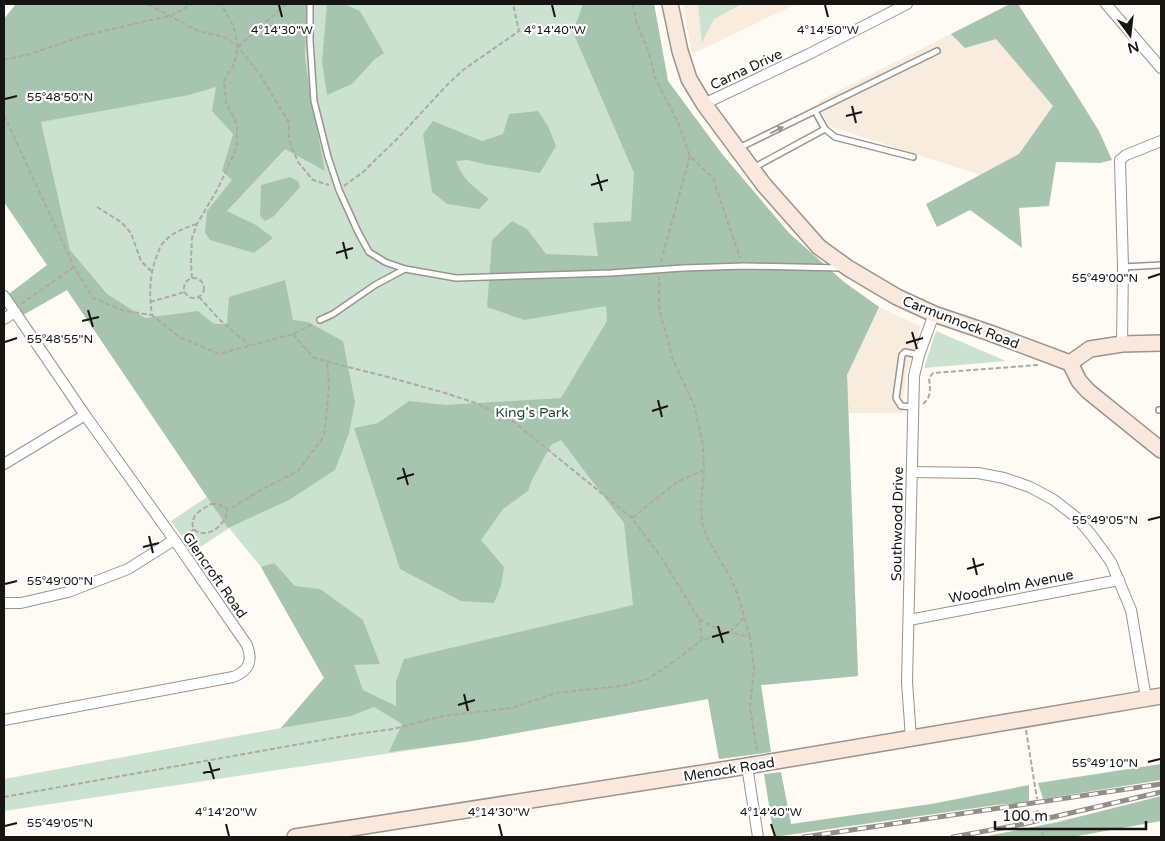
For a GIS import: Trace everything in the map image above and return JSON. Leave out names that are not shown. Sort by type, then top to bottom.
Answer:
[{"type":"street","name":"Carmunnock Road","points":[[670,4],[680,51],[689,79],[704,104],[764,184],[819,247],[848,268],[896,297],[934,314],[1070,363]]},
{"type":"street","name":"Carna Drive","points":[[704,104],[809,54],[907,4]]},
{"type":"street","points":[[1106,4],[1161,68]]},
{"type":"street","points":[[1122,344],[1123,267],[1120,160],[1126,155],[1161,141]]},
{"type":"street","name":"Glencroft Road","points":[[4,296],[85,415],[247,645],[250,653],[249,663],[245,670],[233,677],[4,720]]},
{"type":"street","points":[[4,319],[14,310]]},
{"type":"street","name":"Southwood Drive","points":[[912,738],[907,682],[914,376],[919,355],[934,314]]},
{"type":"street","points":[[1161,342],[1122,344],[1090,349],[1070,363],[1079,381],[1088,391],[1161,450]]},
{"type":"street","points":[[4,464],[85,415]]},
{"type":"street","points":[[912,472],[978,473],[1004,478],[1030,487],[1054,500],[1077,518],[1111,562],[1119,580],[1131,610],[1154,697]]},
{"type":"street","points":[[4,603],[21,603],[68,592],[128,569],[174,540]]},
{"type":"street","name":"Woodholm Avenue","points":[[909,620],[1119,580]]},
{"type":"street","name":"Menock Road","points":[[295,837],[747,766],[1154,697]]},
{"type":"street","points":[[747,766],[758,837]]},
{"type":"lane","points":[[310,4],[310,41],[314,101],[328,157],[339,190],[358,232],[369,252],[385,262],[405,269],[456,278],[743,266],[848,268]]},
{"type":"lane","points":[[738,149],[936,51]]},
{"type":"lane","points":[[815,111],[824,130],[835,137],[913,157]]},
{"type":"lane","points":[[753,168],[824,130]]},
{"type":"lane","points":[[1123,267],[1161,265]]},
{"type":"lane","points":[[320,320],[333,314],[375,285],[405,269]]},
{"type":"lane","points":[[914,407],[901,406],[896,398],[902,355],[905,352],[919,355]]},
{"type":"path","points":[[148,4],[198,31],[224,37],[238,47],[261,76],[289,123],[289,140],[298,162],[313,180],[339,190],[363,172],[463,70],[519,31],[513,4]]},
{"type":"path","points":[[4,60],[30,54],[83,36],[171,16],[192,4]]},
{"type":"path","points":[[192,278],[192,238],[196,224],[217,190],[237,146],[237,124],[226,103],[224,81],[234,64],[238,47],[233,25],[221,4]]},
{"type":"path","points":[[238,47],[286,4]]},
{"type":"path","points":[[633,4],[636,21],[649,53],[656,80],[678,122],[690,156],[713,178],[743,266]]},
{"type":"path","points":[[4,115],[74,267],[93,298],[125,311],[152,315],[179,337],[218,354],[293,334],[320,320]]},
{"type":"path","points":[[690,156],[659,270],[659,308],[673,360],[694,405],[704,445],[702,521],[716,554],[729,575],[740,600],[750,636],[754,668],[750,708],[757,750],[747,766]]},
{"type":"path","points":[[97,208],[121,222],[131,233],[141,261],[152,272]]},
{"type":"path","points":[[152,315],[150,281],[162,244],[182,228],[196,224]]},
{"type":"path","points":[[14,310],[74,267]]},
{"type":"path","points":[[192,278],[199,279],[204,286],[203,292],[193,298],[185,292],[184,286],[192,278]]},
{"type":"path","points":[[150,302],[185,292]]},
{"type":"path","points":[[199,296],[219,319],[249,345]]},
{"type":"path","points":[[293,334],[314,358],[388,376],[445,393],[476,403],[514,422],[632,518],[661,557],[699,619],[702,640]]},
{"type":"path","points":[[232,508],[261,490],[298,471],[324,436],[329,388],[327,361]]},
{"type":"path","points":[[914,407],[928,400],[930,395],[929,378],[933,373],[1041,365]]},
{"type":"path","points":[[632,518],[677,482],[704,470]]},
{"type":"path","points":[[211,504],[218,504],[227,508],[227,515],[222,523],[209,533],[204,534],[194,529],[195,515],[211,504]]},
{"type":"path","points":[[730,632],[744,617]]},
{"type":"path","points":[[699,619],[726,633]]},
{"type":"path","points":[[4,797],[393,729],[444,716],[512,708],[556,693],[621,686],[648,679],[702,640],[730,632],[750,636]]},
{"type":"path","points":[[1024,718],[1037,799]]},
{"type":"path","points":[[1018,815],[1039,811]]},
{"type":"path","points":[[1042,832],[1043,837]]},
{"type":"shaded area","points":[[683,4],[796,4],[692,54]]},
{"type":"shaded area","points":[[1010,4],[1018,4],[1099,131],[1017,187],[829,126],[817,102]]},
{"type":"shaded area","points":[[879,307],[920,326],[906,374],[902,413],[848,413],[847,375]]},
{"type":"green space","name":"King's Park","points":[[16,4],[654,4],[668,81],[722,154],[789,233],[844,282],[879,307],[847,375],[858,676],[761,685],[771,752],[719,759],[708,699],[472,741],[4,811],[4,779],[281,728],[324,678],[261,567],[229,528],[193,552],[171,521],[207,497],[67,290],[23,315],[9,294],[47,265],[4,202],[4,19]]},
{"type":"green space","points":[[16,4],[307,4],[305,57],[325,171],[285,149],[227,211],[256,225],[273,238],[254,253],[210,240],[205,233],[207,211],[232,180],[222,171],[233,134],[212,111],[216,87],[189,95],[41,122],[70,250],[107,294],[145,318],[198,311],[214,324],[227,324],[229,297],[285,280],[293,320],[308,322],[343,341],[355,402],[349,433],[335,470],[289,500],[228,528],[67,290],[23,315],[9,294],[47,265],[4,202],[4,19]]},
{"type":"green space","points":[[327,4],[344,4],[360,11],[384,53],[375,59],[352,84],[327,95],[322,62]]},
{"type":"green space","points":[[583,4],[654,4],[668,81],[722,154],[789,233],[844,282],[879,307],[847,375],[858,676],[761,685],[771,752],[719,759],[708,699],[472,741],[389,752],[402,724],[374,707],[351,716],[281,728],[324,678],[261,567],[274,563],[295,586],[320,589],[363,620],[380,664],[354,665],[363,690],[396,706],[396,681],[404,659],[633,605],[624,523],[561,440],[551,445],[528,491],[503,509],[481,540],[504,567],[501,586],[494,603],[461,601],[400,569],[354,428],[378,423],[409,401],[446,405],[561,398],[607,321],[606,306],[524,320],[487,307],[492,240],[512,221],[527,229],[546,254],[598,256],[593,223],[631,221],[634,173],[573,32]]},
{"type":"green space","points":[[698,4],[742,4],[714,19],[702,43]]},
{"type":"green space","points":[[1010,4],[1018,4],[1099,131],[1112,160],[1100,163],[1056,162],[1049,206],[1019,208],[1022,248],[970,210],[937,227],[926,204],[1019,154],[1053,106],[996,39],[965,48],[951,34]]},
{"type":"green space","points":[[538,111],[548,126],[556,146],[540,173],[467,160],[456,161],[465,178],[489,199],[479,209],[447,204],[432,192],[423,134],[433,121],[482,141],[503,134],[509,114]]},
{"type":"green space","points":[[290,177],[298,181],[300,187],[274,216],[265,221],[260,216],[261,185]]},
{"type":"green space","points":[[936,331],[1006,361],[924,368]]},
{"type":"green space","points":[[1161,764],[1161,780],[1043,799],[1038,783]]},
{"type":"green space","points":[[781,772],[791,824],[931,804],[1029,785],[1029,802],[996,805],[774,837],[764,774]]},
{"type":"green space","points":[[1161,796],[1161,821],[1072,837],[982,837],[1058,822]]},
{"type":"railway","points":[[804,837],[1161,784]]},
{"type":"railway","points":[[953,837],[1023,824],[1161,792]]}]
